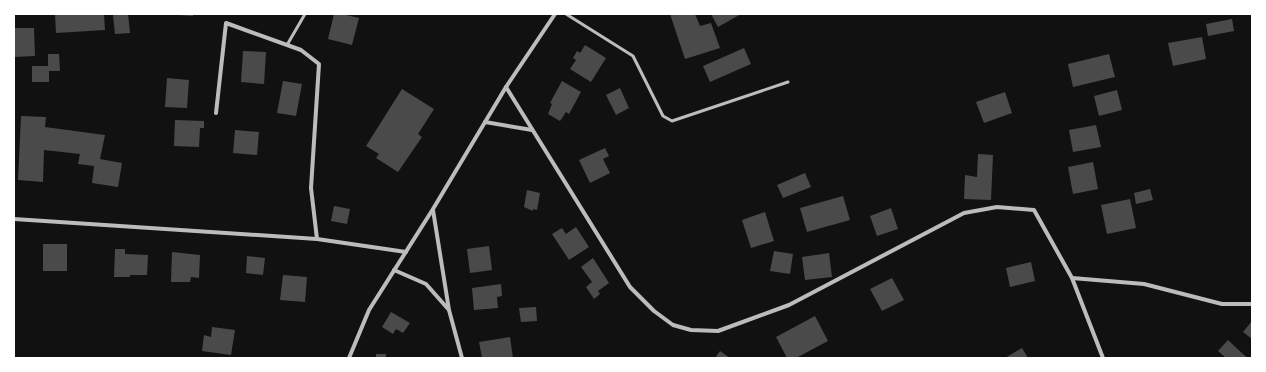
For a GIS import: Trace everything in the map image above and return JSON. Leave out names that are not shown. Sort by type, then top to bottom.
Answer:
[{"type":"street","points":[[349,358],[369,310],[433,210],[506,87],[555,14]]},
{"type":"street","points":[[216,113],[226,23],[301,50],[319,64],[311,188],[317,239]]},
{"type":"street","points":[[506,87],[630,287],[654,312],[673,325],[691,330],[718,331],[789,305],[964,213],[997,207],[1034,210],[1072,278],[1103,358]]},
{"type":"street","points":[[485,122],[532,130]]},
{"type":"street","points":[[433,210],[449,310],[462,358]]},
{"type":"street","points":[[14,219],[317,239],[406,252]]},
{"type":"street","points":[[394,270],[426,284],[449,310]]},
{"type":"street","points":[[1072,278],[1144,284],[1222,304],[1252,304]]},
{"type":"lane","points":[[287,45],[305,14]]},
{"type":"lane","points":[[566,14],[633,56],[663,116],[672,121],[788,82]]},
{"type":"building","points":[[55,14],[104,14],[105,30],[56,33]]},
{"type":"building","points":[[128,14],[130,33],[115,34],[113,15]]},
{"type":"building","points":[[193,14],[193,16],[178,15]]},
{"type":"building","points":[[334,14],[342,14],[359,18],[352,45],[328,39]]},
{"type":"building","points":[[670,14],[695,14],[700,26],[711,23],[720,48],[685,59]]},
{"type":"building","points":[[711,14],[741,14],[718,27]]},
{"type":"building","points":[[1232,19],[1234,31],[1208,36],[1206,24]]},
{"type":"building","points":[[14,28],[34,28],[35,56],[14,57]]},
{"type":"building","points":[[1202,37],[1206,59],[1173,66],[1168,43]]},
{"type":"building","points":[[585,45],[606,58],[591,82],[570,69],[576,60],[573,58],[577,51],[580,53]]},
{"type":"building","points":[[744,48],[751,64],[710,82],[703,66]]},
{"type":"building","points":[[243,51],[266,52],[264,84],[241,82]]},
{"type":"building","points":[[48,54],[59,54],[60,71],[49,71],[49,82],[32,82],[32,66],[48,66]]},
{"type":"building","points":[[1109,54],[1115,77],[1073,87],[1068,64]]},
{"type":"building","points":[[167,78],[189,80],[187,108],[165,107]]},
{"type":"building","points":[[283,81],[302,84],[296,116],[277,113]]},
{"type":"building","points":[[562,81],[581,92],[569,114],[566,112],[560,121],[548,114],[552,104],[550,103]]},
{"type":"building","points":[[620,88],[629,108],[616,115],[606,95]]},
{"type":"building","points":[[402,89],[434,109],[418,134],[422,137],[398,172],[376,158],[379,154],[366,146]]},
{"type":"building","points":[[1117,90],[1122,110],[1099,116],[1094,96]]},
{"type":"building","points":[[1005,92],[1012,113],[984,123],[976,102]]},
{"type":"building","points":[[21,116],[46,117],[45,127],[105,135],[100,159],[122,163],[118,187],[92,183],[94,166],[78,164],[80,154],[44,150],[43,182],[18,180]]},
{"type":"building","points":[[175,120],[204,121],[204,128],[200,128],[199,147],[174,146]]},
{"type":"building","points":[[1096,125],[1101,147],[1073,152],[1069,130]]},
{"type":"building","points":[[235,130],[259,132],[257,155],[233,153]]},
{"type":"building","points":[[605,148],[609,156],[603,159],[610,173],[590,183],[579,160]]},
{"type":"building","points":[[978,154],[993,155],[991,200],[964,199],[965,175],[977,177]]},
{"type":"building","points":[[1093,162],[1098,189],[1073,194],[1068,167]]},
{"type":"building","points":[[805,173],[811,187],[783,198],[777,185]]},
{"type":"building","points":[[1150,189],[1153,200],[1136,204],[1134,193]]},
{"type":"building","points":[[527,190],[540,193],[537,210],[533,209],[533,211],[524,207]]},
{"type":"building","points":[[843,196],[850,220],[807,232],[800,208]]},
{"type":"building","points":[[1130,199],[1136,228],[1107,234],[1101,205]]},
{"type":"building","points":[[334,206],[350,209],[347,224],[331,221]]},
{"type":"building","points":[[891,208],[898,229],[877,236],[870,216]]},
{"type":"building","points":[[765,212],[774,241],[751,248],[742,220]]},
{"type":"building","points":[[576,227],[589,247],[569,260],[552,234],[562,228],[566,234]]},
{"type":"building","points":[[43,244],[67,244],[67,271],[43,271]]},
{"type":"building","points":[[489,246],[492,270],[470,273],[467,249]]},
{"type":"building","points":[[115,249],[125,249],[125,254],[148,255],[147,275],[114,277]]},
{"type":"building","points":[[774,251],[793,254],[790,274],[770,271]]},
{"type":"building","points":[[172,252],[200,255],[199,278],[191,277],[190,282],[171,282]]},
{"type":"building","points":[[829,253],[832,277],[805,280],[802,257]]},
{"type":"building","points":[[247,256],[265,258],[263,275],[246,273]]},
{"type":"building","points":[[593,258],[609,283],[598,291],[600,294],[594,299],[586,287],[592,282],[581,267]]},
{"type":"building","points":[[1031,262],[1035,281],[1010,287],[1006,268]]},
{"type":"building","points":[[283,275],[307,277],[305,302],[280,300]]},
{"type":"building","points":[[892,278],[904,300],[882,311],[870,289]]},
{"type":"building","points":[[501,284],[502,296],[497,297],[498,308],[474,310],[472,288]]},
{"type":"building","points":[[536,307],[537,321],[521,322],[519,308]]},
{"type":"building","points":[[391,312],[410,323],[403,333],[396,329],[393,334],[382,327]]},
{"type":"building","points":[[815,316],[828,341],[796,358],[787,358],[776,337]]},
{"type":"building","points":[[1252,321],[1252,339],[1243,332]]},
{"type":"building","points":[[212,327],[235,330],[231,355],[202,351],[204,335],[211,337]]},
{"type":"building","points":[[510,337],[513,358],[482,358],[479,342]]},
{"type":"building","points":[[1228,340],[1248,358],[1226,358],[1218,351]]},
{"type":"building","points":[[1022,348],[1028,358],[1005,358]]},
{"type":"building","points":[[720,351],[730,358],[715,358]]},
{"type":"building","points":[[376,354],[386,354],[386,358],[376,358]]}]
